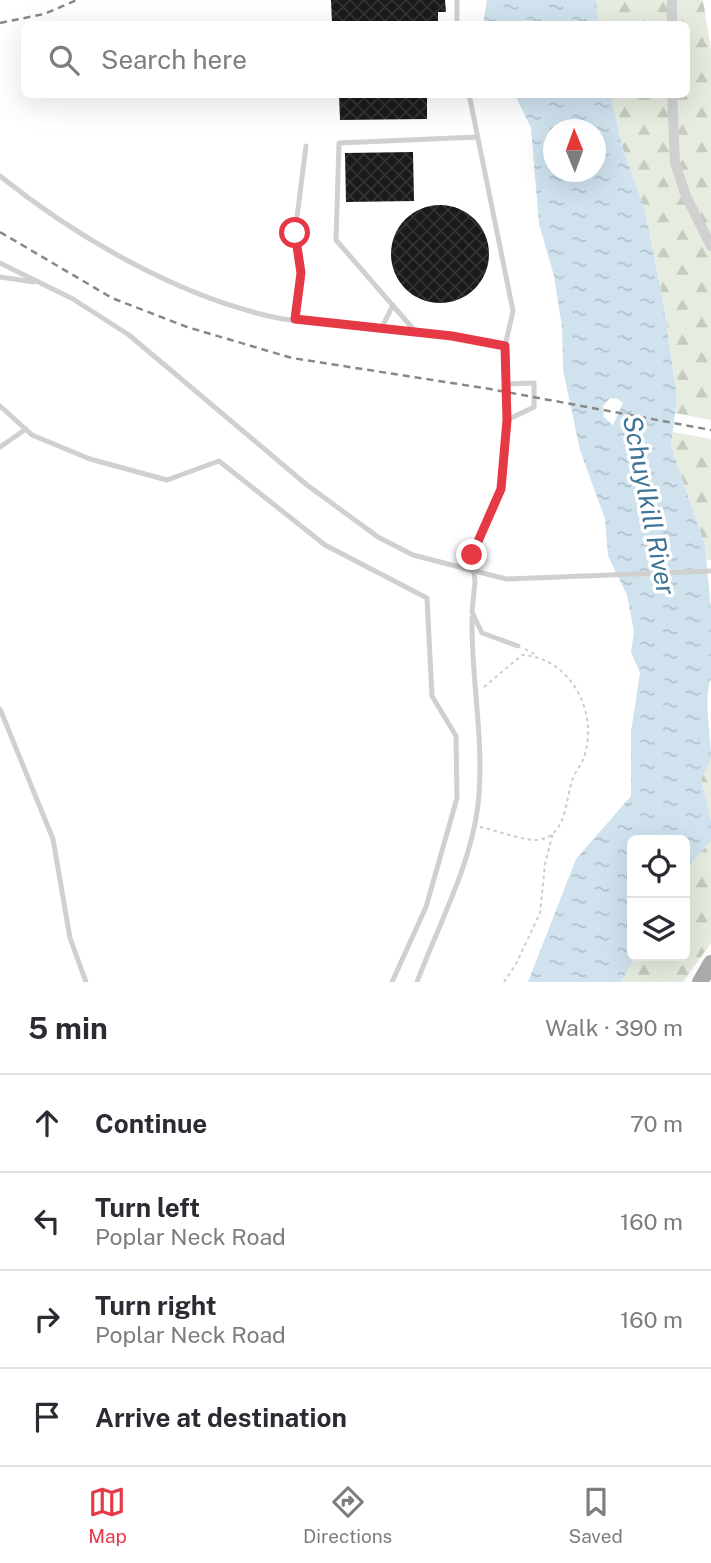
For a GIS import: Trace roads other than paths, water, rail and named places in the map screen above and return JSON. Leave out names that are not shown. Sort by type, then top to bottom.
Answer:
[{"type":"main road","points":[[700,982],[711,963]]},
{"type":"street","points":[[671,0],[672,21]]},
{"type":"street","points":[[672,98],[675,163],[685,195],[711,246]]},
{"type":"lane","points":[[457,0],[457,21]]},
{"type":"lane","points":[[417,982],[461,867],[478,806],[472,555],[501,489],[507,420],[505,346],[513,311],[469,98]]},
{"type":"lane","points":[[415,331],[336,240],[338,144],[477,136]]},
{"type":"lane","points":[[295,319],[301,273],[295,233],[306,145]]},
{"type":"lane","points":[[0,177],[86,237],[146,270],[218,299],[278,318],[415,331],[505,346]]},
{"type":"lane","points":[[0,263],[73,299],[129,335],[307,485],[378,537],[413,555],[473,572],[524,579],[711,571]]},
{"type":"lane","points":[[0,277],[41,282]]},
{"type":"lane","points":[[382,327],[393,305]]},
{"type":"lane","points":[[506,384],[534,383],[534,407],[507,420]]},
{"type":"lane","points":[[0,406],[32,435],[90,458],[167,480],[219,461],[325,545],[427,598],[432,696],[456,736],[457,798],[426,907],[392,982]]},
{"type":"lane","points":[[0,447],[26,429]]},
{"type":"lane","points":[[472,612],[482,633],[518,646]]},
{"type":"lane","points":[[0,709],[53,839],[70,938],[86,982]]},
{"type":"water","points":[[487,0],[596,0],[599,21],[484,21]]},
{"type":"water","name":"Schuylkill River","points":[[516,98],[612,98],[622,146],[645,210],[663,300],[677,397],[671,446],[705,546],[711,610],[711,679],[707,705],[711,758],[701,779],[711,820],[711,841],[690,865],[690,835],[627,835],[627,961],[633,961],[621,982],[528,982],[576,859],[631,796],[631,732],[640,673],[631,652],[634,632],[627,595],[608,556],[605,519],[580,450],[563,370],[562,327],[554,276],[539,224],[531,128]],"holes":[[[610,398],[623,403],[613,425],[604,417],[603,406]]]},
{"type":"railway","points":[[0,23],[44,14],[77,0]]},
{"type":"railway","points":[[0,232],[112,298],[187,327],[292,358],[490,389],[711,430]]}]
